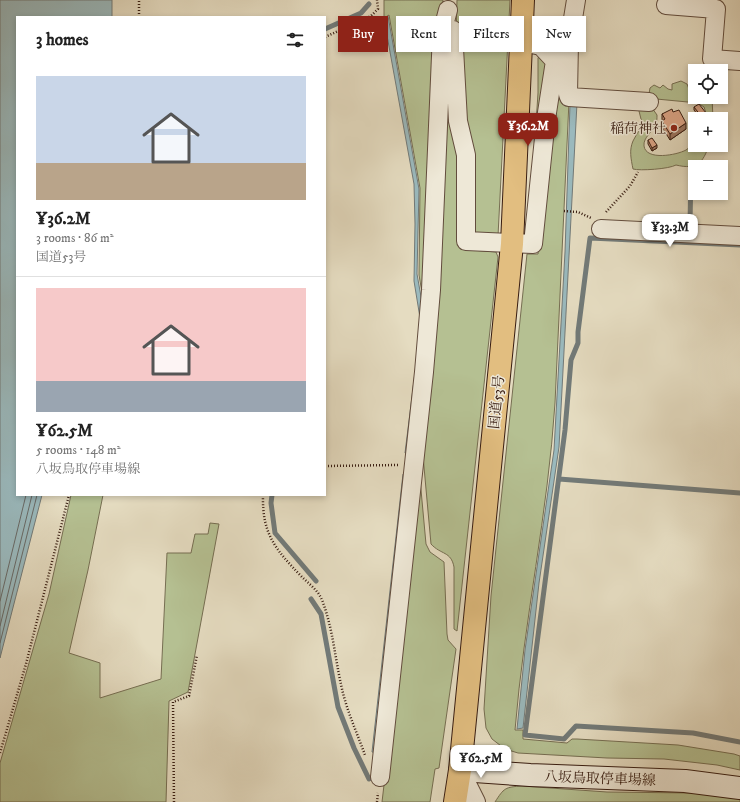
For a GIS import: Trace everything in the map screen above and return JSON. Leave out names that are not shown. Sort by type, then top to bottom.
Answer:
[{"type":"highway","name":"国道53号","points":[[523,0],[523,16]]},
{"type":"highway","name":"国道53号","points":[[455,802],[460,770],[512,244],[522,52]]},
{"type":"main road","name":"八坂鳥取停車場線","points":[[460,770],[530,775],[685,781],[740,788]]},
{"type":"street","points":[[449,5],[454,33],[455,84],[458,121],[466,155],[466,241],[533,244],[546,119],[555,61],[569,0]]},
{"type":"street","points":[[576,0],[569,43],[569,97],[649,102]]},
{"type":"street","points":[[380,777],[432,283],[440,56],[442,33],[449,5]]},
{"type":"street","points":[[666,5],[716,9],[712,59],[740,61]]},
{"type":"street","points":[[524,42],[541,46],[555,61]]},
{"type":"street","points":[[599,226],[740,236]]},
{"type":"street","points":[[460,770],[476,802]]},
{"type":"path","points":[[139,0],[139,16]]},
{"type":"path","points":[[326,37],[371,16],[378,9],[378,0]]},
{"type":"path","points":[[564,211],[578,212],[589,217],[599,226],[630,186],[638,172]]},
{"type":"path","points":[[326,466],[414,464]]},
{"type":"path","points":[[0,753],[30,650],[68,496]]},
{"type":"path","points":[[263,496],[265,527],[272,541],[301,576],[317,591],[321,599],[333,642],[342,690],[369,764],[380,777],[377,802]]},
{"type":"path","points":[[174,802],[173,702],[189,696],[197,655]]},
{"type":"green space","points":[[384,0],[443,0],[441,16],[396,16],[396,52],[438,52],[435,83],[426,316],[419,275],[420,188],[389,15],[384,16]]},
{"type":"green space","points":[[457,0],[510,0],[509,16],[459,16],[459,52],[507,52],[498,236],[475,235],[456,39]]},
{"type":"green space","points":[[444,52],[447,52],[463,197],[460,249],[496,252],[498,257],[457,631],[454,629],[453,562],[451,558],[431,544],[422,445]]},
{"type":"green space","points":[[540,55],[549,69],[532,184],[538,93],[538,58]]},
{"type":"green space","points":[[558,72],[569,101],[555,403],[552,444],[542,526],[524,648],[515,730],[523,730],[523,739],[567,743],[572,739],[577,739],[678,745],[734,754],[740,756],[740,770],[717,765],[664,759],[607,758],[518,753],[505,749],[492,739],[486,728],[484,709],[491,596],[527,254],[538,254]]},
{"type":"green space","points":[[681,81],[687,84],[688,102],[646,98],[649,94],[650,88],[654,85],[660,88],[663,85],[672,90],[672,84]]},
{"type":"green space","points":[[700,104],[712,104],[713,112],[706,112],[704,107]]},
{"type":"green space","points":[[644,105],[650,105],[657,115],[656,124],[644,143],[646,151],[650,154],[662,156],[676,154],[688,148],[688,152],[706,152],[702,160],[688,160],[688,167],[676,165],[667,168],[642,170],[633,169],[631,148],[643,121],[639,111]]},
{"type":"green space","points":[[420,479],[426,544],[430,552],[444,562],[447,634],[448,640],[456,649],[439,768],[435,769],[430,802],[382,802]]},
{"type":"green space","points":[[71,496],[103,496],[69,653],[100,663],[100,698],[161,679],[167,553],[191,553],[195,534],[208,534],[210,523],[219,524],[188,692],[169,701],[166,802],[0,802],[0,763],[49,594]]},
{"type":"green space","points":[[522,786],[607,792],[691,793],[740,796],[740,802],[495,802],[506,789]]},
{"type":"water","points":[[0,0],[112,0],[112,16],[16,16],[16,496],[42,496],[0,658]]},
{"type":"water","points":[[388,16],[419,189],[417,274],[423,308],[410,455],[405,453],[421,324],[414,281],[414,184],[388,41]]},
{"type":"water","points":[[576,63],[577,103],[559,447],[539,583],[523,728],[517,729],[525,650],[554,450],[565,252],[570,104]]},
{"type":"water","points":[[410,472],[378,753],[372,752],[403,474]]},
{"type":"building","points":[[699,104],[705,112],[698,112],[694,107]]},
{"type":"building","name":"稲荷神社","points":[[672,109],[673,112],[679,110],[686,123],[670,134],[662,121],[665,119],[662,114]]},
{"type":"building","points":[[652,138],[657,145],[652,148],[648,140]]},
{"type":"waterway","points":[[326,29],[361,13],[369,4]]},
{"type":"waterway","points":[[690,200],[690,224]]},
{"type":"waterway","points":[[740,245],[590,238],[578,332],[578,343],[571,360],[565,430],[525,735],[564,739],[576,726],[693,733],[740,742]]},
{"type":"waterway","points":[[559,479],[740,493]]},
{"type":"waterway","points":[[272,496],[271,503],[275,533],[316,581]]},
{"type":"waterway","points":[[311,599],[321,614],[338,707],[354,748],[369,779]]},
{"type":"place","name":"稲荷神社","points":[[674,128]]}]
